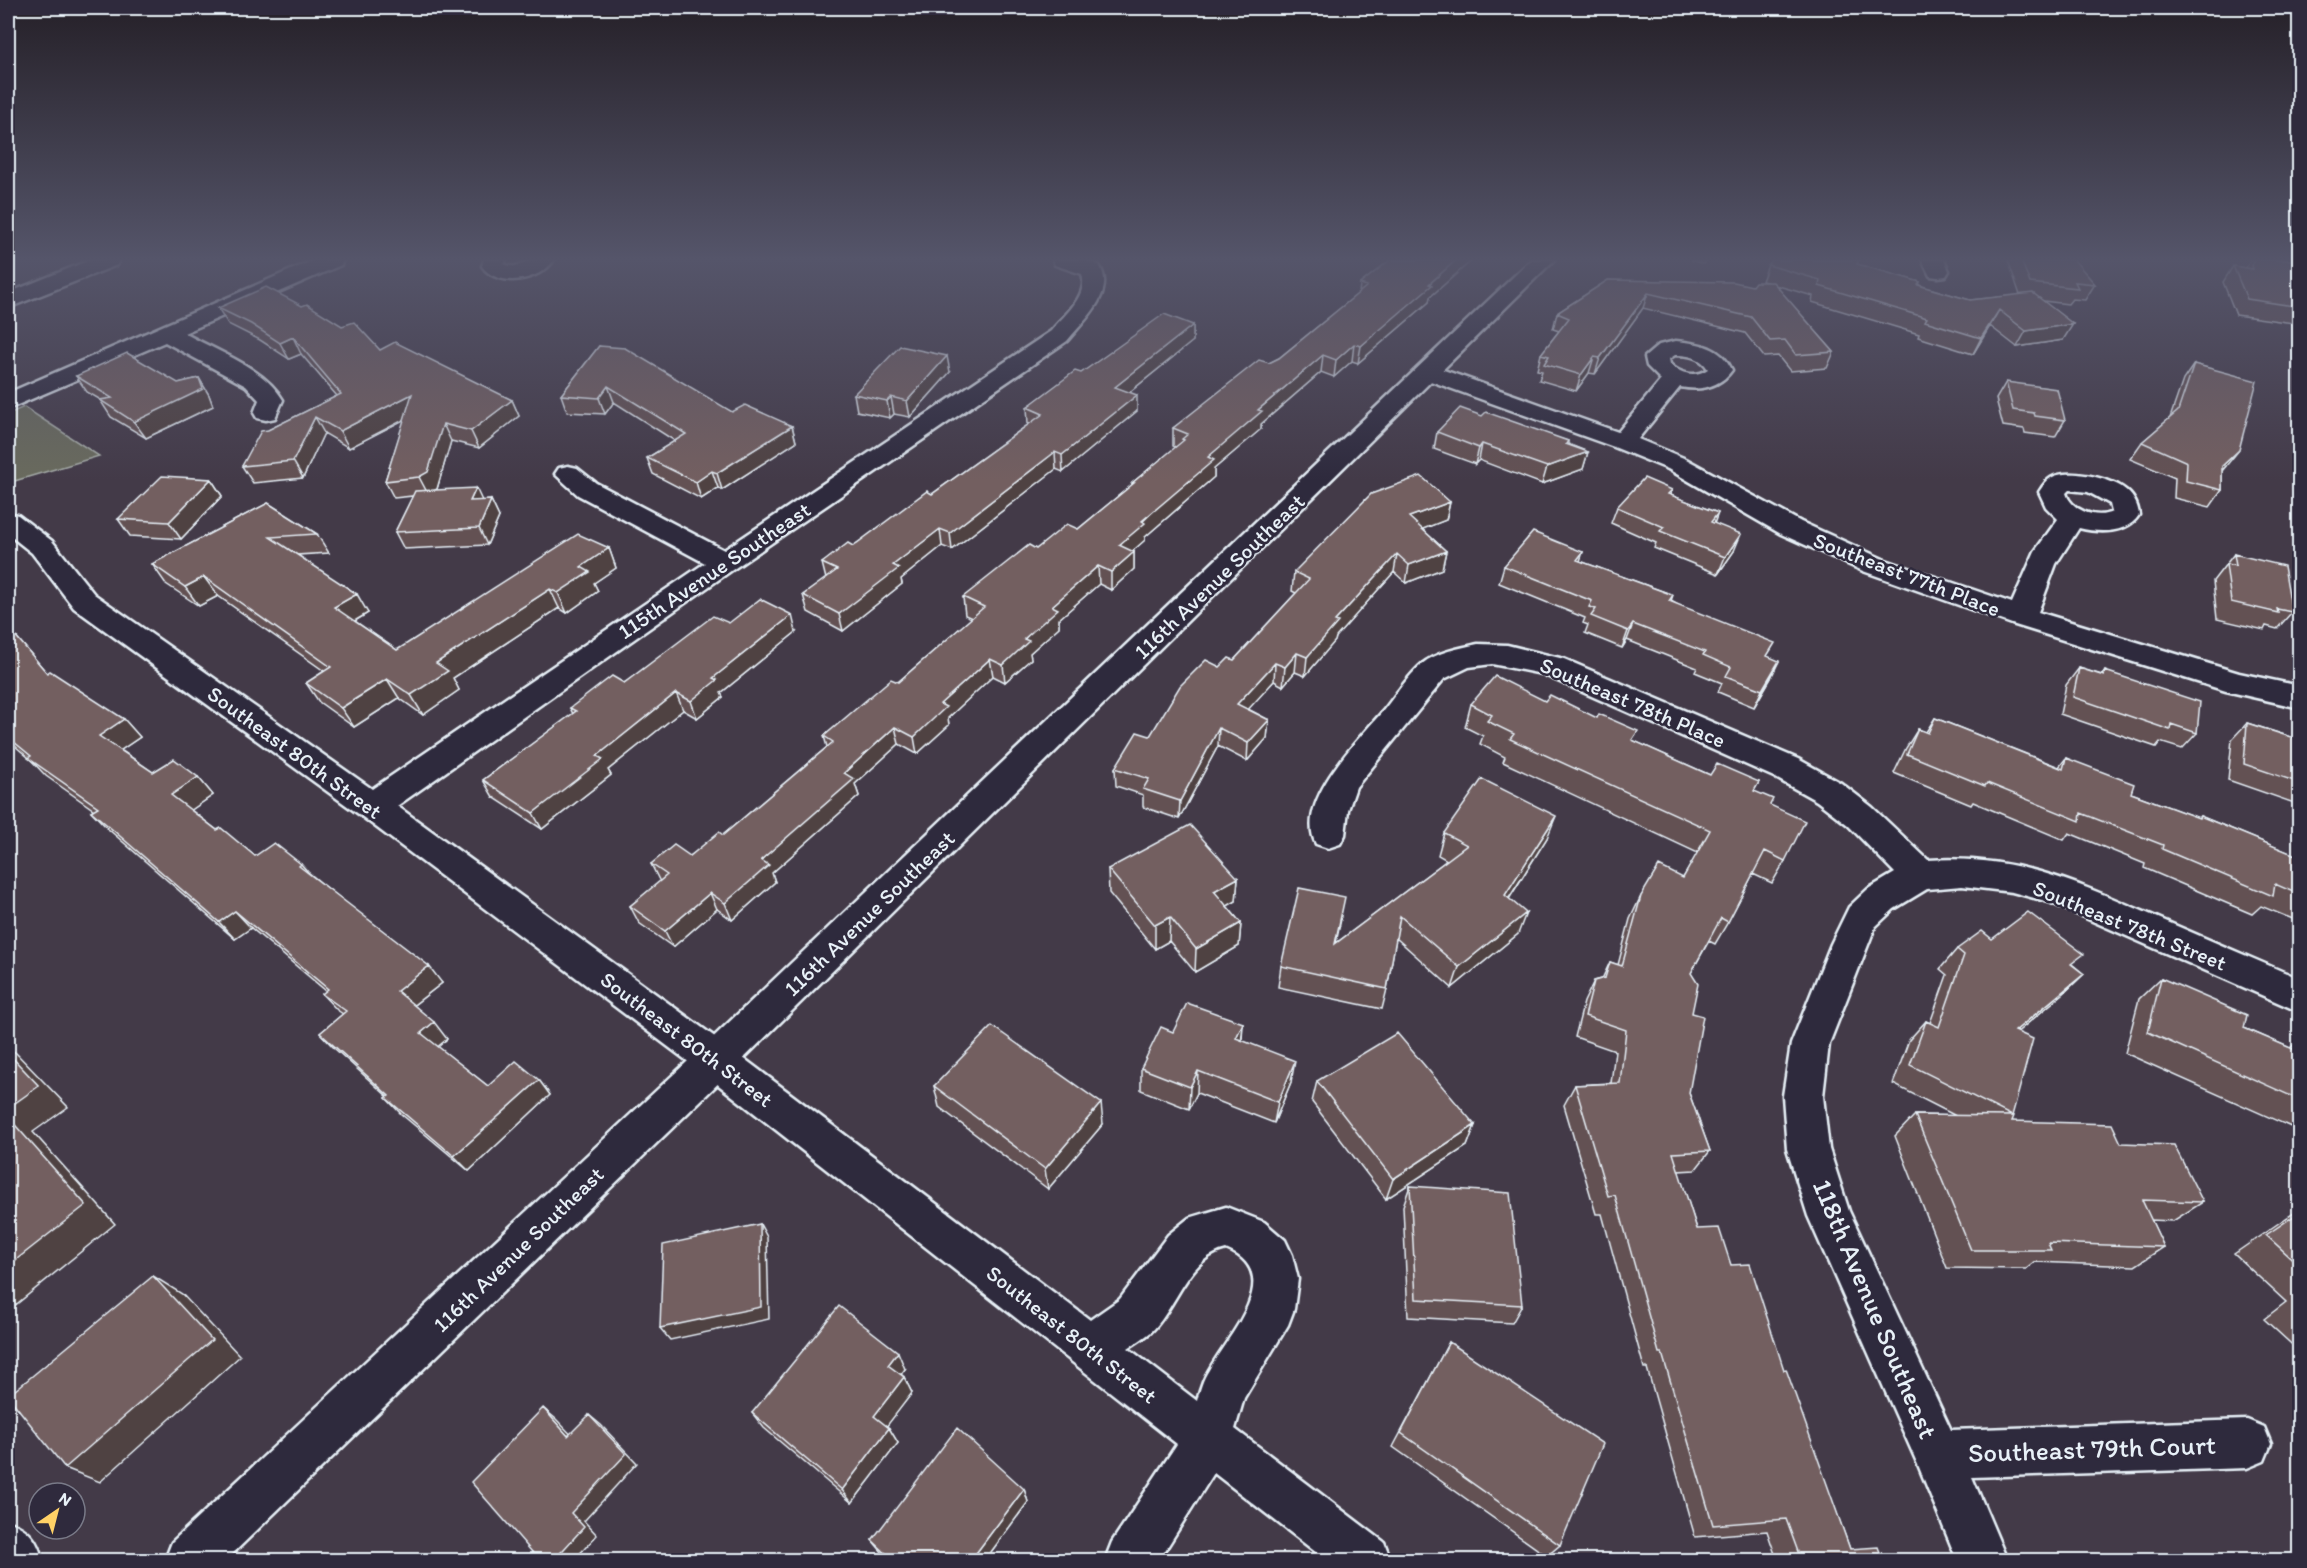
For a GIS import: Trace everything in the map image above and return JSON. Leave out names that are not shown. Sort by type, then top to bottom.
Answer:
[{"type":"street","points":[[8,402],[166,333]]},
{"type":"street","points":[[166,333],[254,381],[266,391],[271,400],[267,413]]},
{"type":"street","name":"115th Avenue Southeast","points":[[372,806],[1061,333]]},
{"type":"street","name":"116th Avenue Southeast","points":[[190,1560],[716,1060],[1470,333]]},
{"type":"street","name":"Southeast 77th Place","points":[[1430,373],[1623,442],[1677,464],[1791,528],[1873,566],[2022,617],[2237,683],[2300,697]]},
{"type":"street","points":[[1623,442],[1675,378]]},
{"type":"street","points":[[568,474],[587,489],[725,562]]},
{"type":"street","points":[[2022,617],[2035,577],[2046,554],[2057,535],[2074,516]]},
{"type":"street","name":"Southeast 80th Street","points":[[8,521],[42,548],[84,601],[372,806],[716,1060],[1366,1560]]},
{"type":"street","name":"Southeast 78th Place","points":[[1328,835],[1331,810],[1342,782],[1433,671],[1450,661],[1470,654],[1492,653],[1520,657],[1552,666],[1786,768],[1829,792],[1860,816],[1920,875]]},
{"type":"street","name":"Southeast 78th Street","points":[[1920,875],[1962,872],[2012,878],[2057,890],[2300,996]]},
{"type":"street","name":"118th Avenue Southeast","points":[[1920,875],[1881,898],[1862,917],[1810,1044],[1803,1096],[1808,1149],[1829,1216],[1938,1454],[1982,1560]]},
{"type":"street","points":[[1090,1348],[1136,1315],[1183,1250],[1204,1233],[1226,1228],[1249,1237],[1270,1255],[1276,1280],[1272,1309],[1224,1388],[1208,1438],[1130,1560]]},
{"type":"street","name":"Southeast 79th Court","points":[[1938,1454],[2247,1444]]},
{"type":"street","points":[[8,1546],[18,1560]]},
{"type":"green space","points":[[24,407],[99,456],[8,483],[8,414]]},
{"type":"building","points":[[265,333],[364,333],[380,350],[395,342],[512,400],[471,431],[443,424],[428,472],[419,477],[385,481],[412,394],[340,431],[315,417],[293,461],[242,466],[261,431],[268,430],[341,394],[293,337],[280,343]]},
{"type":"building","points":[[1137,333],[1183,333],[1115,387],[1137,395],[1062,455],[1055,452],[950,533],[940,529],[893,565],[899,568],[839,614],[803,595],[837,570],[822,563],[848,543],[853,546],[927,491],[932,494],[1043,414],[1027,407],[1075,371],[1081,373]]},
{"type":"building","points":[[1309,333],[1376,333],[1361,346],[1354,344],[1336,360],[1323,355],[1258,410],[1262,411],[1208,457],[1214,460],[1142,521],[1145,523],[1119,545],[1134,552],[1111,572],[1098,566],[1052,606],[1058,609],[1024,639],[1029,641],[1003,665],[990,659],[940,704],[946,707],[914,737],[895,727],[844,773],[854,779],[761,860],[769,865],[725,903],[710,893],[665,931],[630,906],[667,875],[651,864],[674,845],[690,856],[719,832],[723,835],[833,742],[824,736],[891,679],[898,682],[984,607],[963,597],[1029,545],[1036,549],[1067,524],[1078,529],[1184,440],[1182,439],[1188,434],[1173,428],[1259,360],[1269,363],[1279,358]]},
{"type":"building","points":[[1557,333],[1618,333],[1600,358],[1594,357],[1581,375],[1544,364],[1549,356],[1541,354]]},
{"type":"building","points":[[1764,333],[1818,333],[1834,352],[1796,355],[1785,340],[1770,341]]},
{"type":"building","points":[[1965,333],[1984,333],[1981,338]]},
{"type":"building","points":[[599,346],[625,348],[732,412],[745,405],[792,426],[717,473],[712,471],[696,482],[647,458],[686,434],[608,386],[599,398],[561,395]]},
{"type":"building","points":[[900,346],[947,356],[907,401],[891,397],[887,401],[854,394]]},
{"type":"building","points":[[127,353],[178,383],[199,378],[203,389],[134,422],[100,400],[112,398],[76,376]]},
{"type":"building","points":[[2194,364],[2257,381],[2239,450],[2222,466],[2222,490],[2186,481],[2187,462],[2142,442],[2178,411]]},
{"type":"building","points":[[2006,382],[2057,389],[2065,420],[2013,410]]},
{"type":"building","points":[[1460,408],[1482,416],[1486,412],[1568,441],[1566,444],[1588,452],[1547,467],[1482,444],[1479,448],[1437,432]]},
{"type":"building","points":[[162,476],[211,479],[169,522],[118,519]]},
{"type":"building","points":[[1421,476],[1450,502],[1409,517],[1446,551],[1409,565],[1397,554],[1335,621],[1338,622],[1307,657],[1297,653],[1285,667],[1275,663],[1237,704],[1269,720],[1248,743],[1219,728],[1180,801],[1143,789],[1149,779],[1115,768],[1137,732],[1150,736],[1180,686],[1206,660],[1220,667],[1229,658],[1234,660],[1309,579],[1294,572],[1371,494]]},
{"type":"building","points":[[1644,478],[1672,490],[1668,494],[1718,513],[1711,522],[1741,534],[1725,557],[1660,531],[1664,527],[1617,507]]},
{"type":"building","points":[[476,488],[470,501],[491,500],[479,528],[395,532],[415,491]]},
{"type":"building","points":[[268,503],[317,534],[270,537],[357,594],[334,607],[397,650],[578,534],[609,548],[581,567],[590,572],[558,593],[550,589],[436,663],[448,671],[411,695],[387,679],[341,708],[306,683],[331,667],[204,577],[185,587],[152,564]]},
{"type":"building","points":[[1533,532],[1583,552],[1577,560],[1673,595],[1669,601],[1775,643],[1767,656],[1779,661],[1762,690],[1726,676],[1731,667],[1703,655],[1705,652],[1633,624],[1628,631],[1591,616],[1596,609],[1589,607],[1592,601],[1504,566]]},
{"type":"building","points":[[2234,554],[2284,566],[2292,612],[2277,609],[2278,613],[2231,602],[2226,564],[2236,566]]},
{"type":"building","points":[[760,599],[792,615],[713,678],[717,680],[691,701],[676,693],[597,756],[603,759],[533,813],[483,780],[576,711],[570,708],[612,676],[624,683],[713,616],[729,623]]},
{"type":"building","points":[[8,627],[47,673],[50,671],[124,719],[99,736],[153,772],[174,759],[198,777],[171,795],[217,830],[221,828],[255,856],[274,843],[301,864],[299,866],[429,966],[397,991],[434,1022],[421,1033],[488,1086],[516,1061],[539,1080],[454,1156],[386,1098],[389,1096],[320,1033],[346,1011],[322,994],[328,989],[235,911],[219,922],[91,811],[98,807],[28,758],[31,756],[8,737]]},
{"type":"building","points":[[2079,668],[2104,676],[2105,671],[2200,702],[2197,733],[2171,724],[2170,730],[2073,697]]},
{"type":"building","points":[[1495,676],[1545,701],[1550,695],[1597,718],[1599,714],[1638,731],[1632,740],[1710,775],[1717,764],[1759,782],[1754,791],[1773,799],[1770,805],[1805,821],[1785,861],[1765,851],[1728,922],[1721,918],[1691,973],[1698,984],[1692,1013],[1703,1016],[1689,1093],[1710,1151],[1673,1153],[1697,1229],[1719,1228],[1731,1265],[1750,1264],[1784,1370],[1786,1369],[1850,1549],[1878,1547],[1883,1560],[1801,1560],[1786,1519],[1713,1525],[1662,1353],[1659,1353],[1615,1195],[1608,1196],[1575,1085],[1620,1083],[1626,1030],[1585,1016],[1594,981],[1605,978],[1610,962],[1622,966],[1641,896],[1659,866],[1683,878],[1710,830],[1510,739],[1514,734],[1487,721],[1492,715],[1471,704]]},
{"type":"building","points":[[1935,718],[2063,769],[2066,758],[2134,784],[2131,793],[2199,818],[2200,816],[2300,857],[2300,895],[2275,884],[2273,896],[2162,849],[2163,845],[2081,813],[2080,821],[1987,783],[1985,786],[1907,754],[1918,729],[1928,733]]},
{"type":"building","points":[[2247,723],[2300,740],[2300,783],[2244,764]]},
{"type":"building","points":[[1482,779],[1556,816],[1505,895],[1526,913],[1459,967],[1400,916],[1387,989],[1281,966],[1299,888],[1345,897],[1335,944],[1467,845],[1444,833]]},
{"type":"building","points":[[1190,825],[1238,878],[1214,891],[1241,923],[1196,949],[1170,917],[1155,925],[1108,869]]},
{"type":"building","points":[[2028,912],[2084,954],[2071,964],[2084,974],[2015,1031],[2033,1039],[2012,1116],[1910,1065],[1926,1021],[1939,1027],[1964,955],[1957,949],[1982,931],[1992,939]]},
{"type":"building","points":[[2161,978],[2247,1015],[2244,1028],[2300,1052],[2300,1100],[2148,1032]]},
{"type":"building","points":[[1187,1003],[1243,1023],[1236,1038],[1295,1061],[1278,1102],[1198,1071],[1190,1087],[1141,1068],[1161,1027],[1173,1032]]},
{"type":"building","points":[[992,1026],[1101,1103],[1045,1169],[934,1086]]},
{"type":"building","points":[[1397,1033],[1475,1125],[1393,1179],[1317,1081]]},
{"type":"building","points":[[8,1053],[39,1086],[8,1108]]},
{"type":"building","points":[[1915,1115],[2014,1116],[2012,1121],[2112,1124],[2121,1143],[2174,1145],[2203,1202],[2142,1200],[2164,1247],[2048,1243],[2051,1250],[1971,1250]]},
{"type":"building","points":[[8,1117],[86,1205],[8,1266]]},
{"type":"building","points":[[1410,1186],[1510,1193],[1522,1305],[1416,1299]]},
{"type":"building","points":[[2300,1212],[2300,1266],[2266,1235]]},
{"type":"building","points":[[760,1224],[761,1307],[660,1328],[663,1245]]},
{"type":"building","points":[[153,1276],[212,1340],[65,1468],[8,1396]]},
{"type":"building","points":[[839,1306],[898,1352],[888,1365],[904,1377],[874,1416],[889,1428],[842,1490],[752,1413]]},
{"type":"building","points":[[1449,1342],[1603,1444],[1560,1545],[1401,1433]]},
{"type":"building","points":[[543,1408],[568,1436],[589,1415],[626,1454],[571,1513],[584,1527],[554,1560],[539,1560],[471,1482]]},
{"type":"building","points":[[957,1428],[1024,1489],[971,1560],[893,1560],[872,1540]]}]
